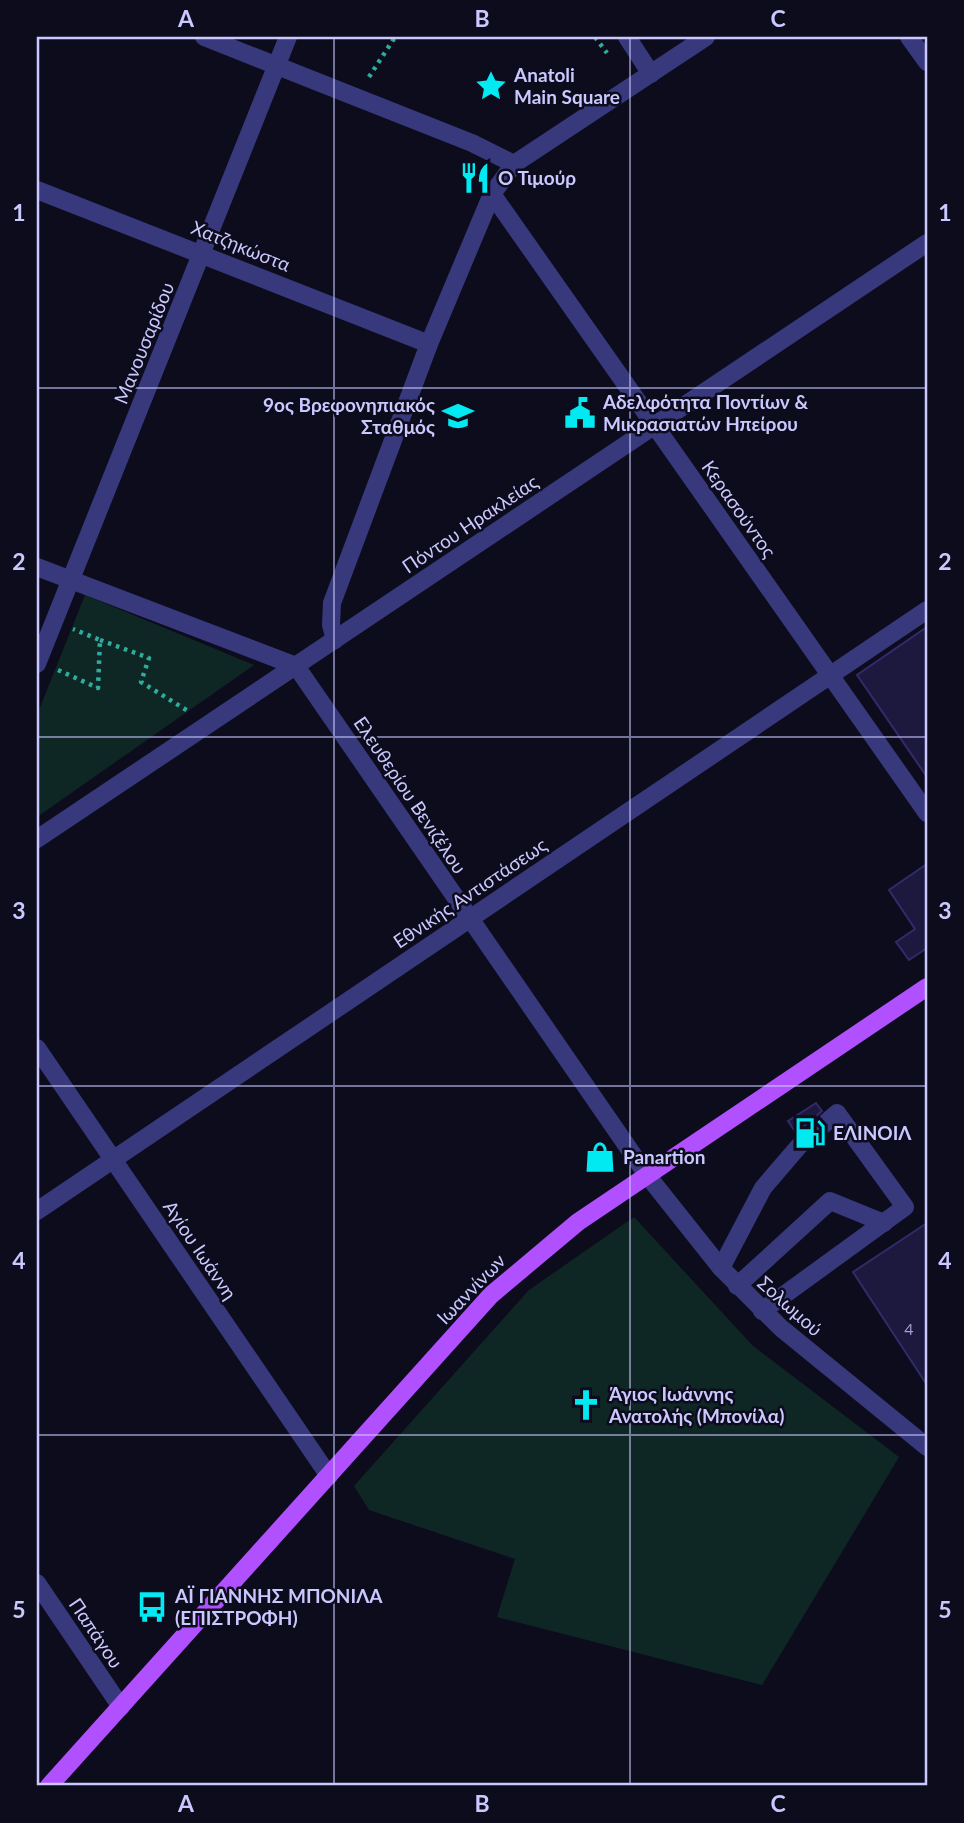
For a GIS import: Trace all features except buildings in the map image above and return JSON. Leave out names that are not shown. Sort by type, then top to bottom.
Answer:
[{"type":"main road","name":"Ιωαννίνων","points":[[49,1786],[491,1295],[578,1222],[927,987]]},
{"type":"street","points":[[204,37],[482,147],[514,164]]},
{"type":"street","name":"Μανουσαρίδου","points":[[37,664],[288,37]]},
{"type":"street","points":[[627,37],[651,74]]},
{"type":"street","points":[[335,640],[331,625],[332,603],[429,344],[492,194],[514,164],[706,37]]},
{"type":"street","points":[[909,37],[927,62]]},
{"type":"street","name":"Χατζηκώστα","points":[[37,190],[429,344]]},
{"type":"street","name":"Κερασούντος","points":[[492,194],[927,813]]},
{"type":"street","name":"Πόντου Ηρακλείας","points":[[37,839],[927,243]]},
{"type":"street","points":[[37,567],[296,666]]},
{"type":"street","name":"Εθνικής Αντιστάσεως","points":[[37,1211],[927,610]]},
{"type":"street","name":"Ελευθερίου Βενιζέλου","points":[[296,666],[647,1175]]},
{"type":"street","name":"Αγίου Ιωάννη","points":[[37,1048],[329,1476]]},
{"type":"street","points":[[721,1268],[763,1188],[799,1146],[837,1113],[905,1207],[762,1311]]},
{"type":"street","name":"Σολωμού","points":[[647,1175],[721,1268],[762,1311],[927,1447]]},
{"type":"street","points":[[737,1286],[830,1201],[884,1223]]},
{"type":"street","name":"Παπάγου","points":[[37,1583],[121,1707]]},
{"type":"path","points":[[362,86],[395,37]]},
{"type":"path","points":[[596,37],[610,58]]},
{"type":"path","points":[[53,621],[149,658],[141,682],[209,724]]},
{"type":"path","points":[[58,670],[98,688],[100,640]]},
{"type":"green space","points":[[85,595],[254,665],[37,817],[37,715]]},
{"type":"green space","points":[[634,1217],[753,1346],[899,1457],[762,1685],[497,1617],[515,1559],[369,1510],[354,1486],[529,1290]]},
{"type":"place","name":"Anatoli Main Square","points":[[491,86]]},
{"type":"place","name":"Ο Τιμούρ","points":[[475,178]]},
{"type":"place","name":"Αδελφότητα Ποντίων & Μικρασιατών Ηπείρου","points":[[580,413]]},
{"type":"place","name":"9ος Βρεφονηπιακός Σταθμός","points":[[458,416]]},
{"type":"place","name":"ΕΛΙΝΟΙΛ","points":[[810,1133]]},
{"type":"place","name":"Panartion","points":[[600,1157]]},
{"type":"place","name":"Άγιος Ιωάννης Ανατολής (Μπονίλα)","points":[[586,1405]]},
{"type":"place","name":"ΑΪ ΓΙΑΝΝΗΣ ΜΠΟΝΙΛΑ (ΕΠΙΣΤΡΟΦΗ)","points":[[152,1607]]}]
